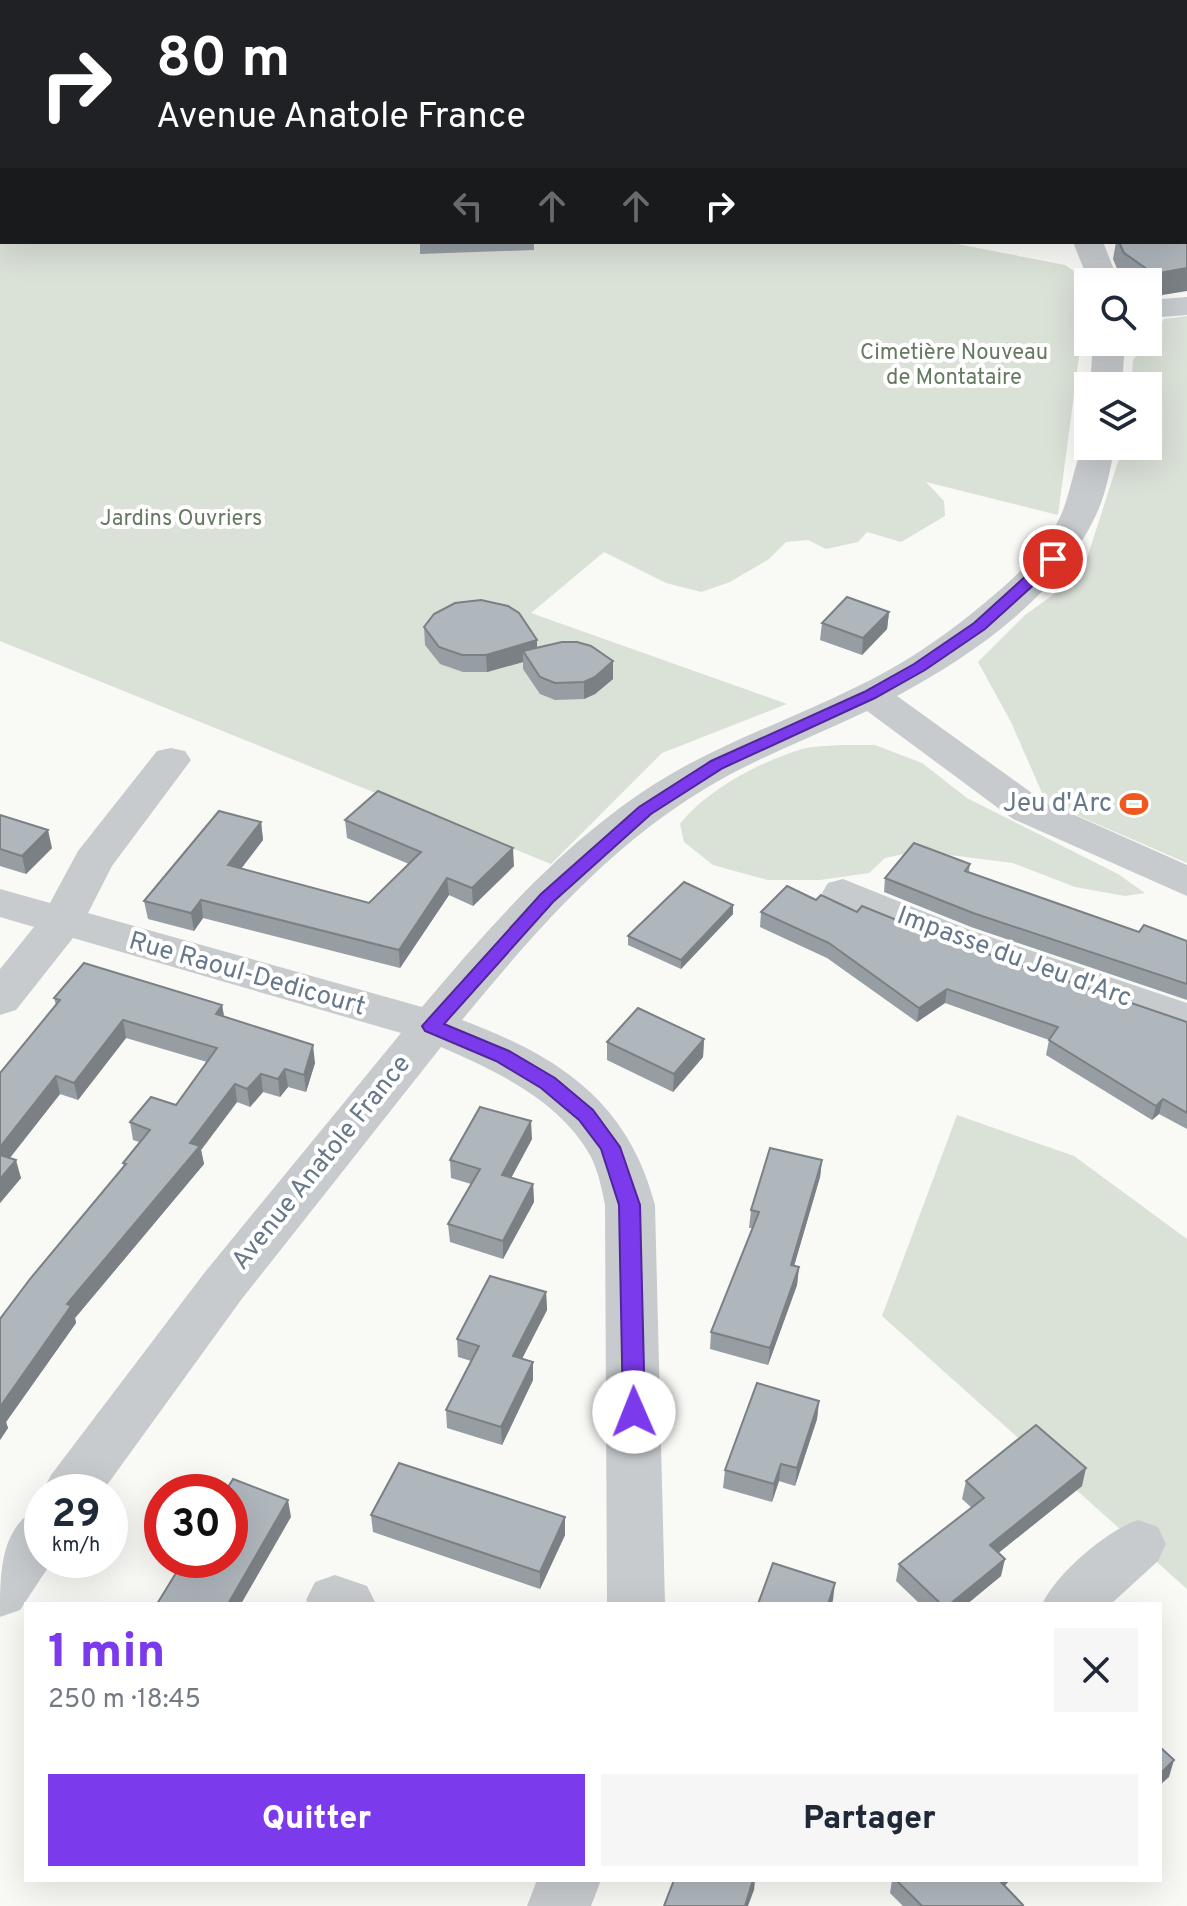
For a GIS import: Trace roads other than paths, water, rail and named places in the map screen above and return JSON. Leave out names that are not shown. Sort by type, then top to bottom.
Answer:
[{"type":"street","points":[[1162,308],[1187,306]]},
{"type":"street","name":"Avenue Anatole France","points":[[83,1474],[221,1289],[432,1026],[547,898],[645,810],[694,777],[870,695],[959,642],[1041,573],[1062,547],[1083,510],[1096,460]]},
{"type":"street","points":[[870,695],[1028,810],[1187,882]]},
{"type":"street","points":[[0,999],[62,922],[93,861],[171,760]]},
{"type":"street","name":"Impasse du Jeu d'Arc","points":[[843,893],[955,940],[1187,1020]]},
{"type":"street","name":"Rue Raoul-Dedicourt","points":[[0,903],[432,1026],[490,1050],[548,1083],[586,1115],[610,1147],[619,1168],[631,1221],[636,1602]]},
{"type":"street","points":[[1073,1602],[1138,1544]]},
{"type":"street","points":[[0,1592],[24,1557]]},
{"type":"street","points":[[559,1906],[568,1882]]},
{"type":"place","name":"Jeu d'Arc","points":[[1134,804]]},
{"type":"park label","name":"Cimetière Nouveau de Montataire","points":[[954,366]]},
{"type":"park label","name":"Jardins Ouvriers","points":[[181,519]]}]
